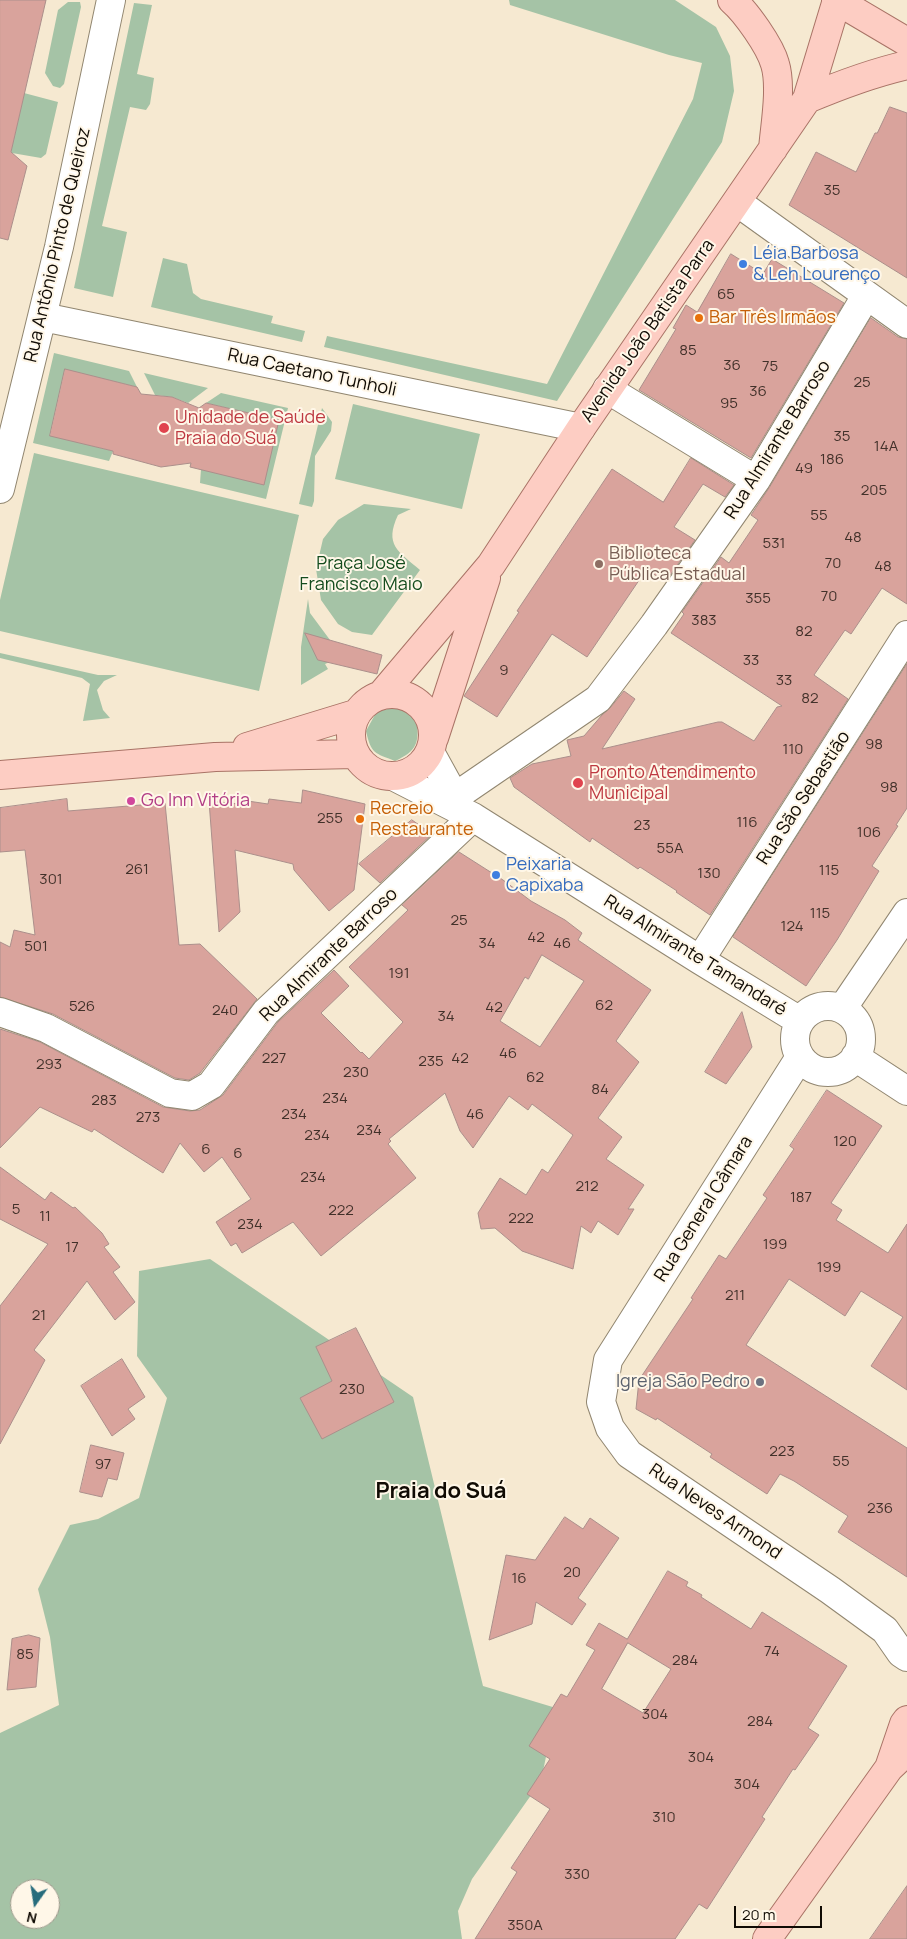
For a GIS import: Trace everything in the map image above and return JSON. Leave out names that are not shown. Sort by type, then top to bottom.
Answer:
[{"type":"main road","points":[[732,0],[756,29],[775,64],[777,88],[773,150]]},
{"type":"main road","points":[[837,0],[907,42]]},
{"type":"main road","name":"Avenida João Batista Parra","points":[[382,694],[490,565],[607,389],[807,99],[837,0]]},
{"type":"main road","points":[[807,99],[843,83],[907,65]]},
{"type":"main road","name":"Avenida João Batista Parra","points":[[432,745],[490,565]]},
{"type":"main road","points":[[215,757],[355,714],[369,700],[382,694],[401,694],[416,700],[431,719],[432,745],[422,763],[405,774],[393,776],[376,773],[363,765],[355,754],[350,731],[355,714]]},
{"type":"main road","points":[[0,775],[215,757],[355,754]]},
{"type":"main road","points":[[767,1939],[898,1759],[904,1724],[907,1720]]},
{"type":"street","name":"Rua Antônio Pinto de Queiroz","points":[[0,489],[5,444],[43,317],[112,0]]},
{"type":"street","points":[[737,202],[907,324]]},
{"type":"street","name":"Rua Almirante Barroso","points":[[0,1012],[46,1028],[170,1093],[192,1096],[212,1085],[266,1012],[460,807],[598,699],[649,632],[756,480],[866,296]]},
{"type":"street","name":"Rua Caetano Tunholi","points":[[43,317],[581,428]]},
{"type":"street","points":[[607,389],[756,480]]},
{"type":"street","name":"Rua São Sebastião","points":[[700,960],[907,635]]},
{"type":"street","name":"Rua Almirante Tamandaré","points":[[432,745],[460,807]]},
{"type":"street","name":"Rua Almirante Tamandaré","points":[[393,776],[460,807],[700,960],[800,1021]]},
{"type":"street","points":[[842,1009],[907,913]]},
{"type":"street","points":[[830,1006],[842,1009],[851,1016],[857,1025],[860,1036],[860,1046],[855,1057],[846,1066],[834,1071],[821,1071],[809,1066],[800,1057],[795,1045],[795,1033],[800,1021],[808,1012],[818,1007],[830,1006]]},
{"type":"street","name":"Rua General Câmara","points":[[608,1360],[800,1057]]},
{"type":"street","points":[[855,1057],[907,1091]]},
{"type":"street","name":"Rua Neves Armond","points":[[608,1360],[601,1402],[610,1428],[629,1454],[830,1590],[896,1632],[901,1653],[907,1657]]},
{"type":"green space","points":[[509,0],[675,0],[716,27],[730,56],[734,91],[722,142],[557,401],[324,347],[327,336],[547,384],[693,99],[702,63],[669,55],[510,5]]},
{"type":"green space","points":[[68,2],[80,2],[81,7],[64,84],[60,88],[53,86],[45,73],[58,10]]},
{"type":"green space","points":[[134,3],[152,5],[137,74],[154,78],[150,104],[146,110],[130,107],[102,226],[127,232],[113,297],[74,288]]},
{"type":"green space","points":[[24,93],[58,102],[46,154],[41,158],[12,153],[11,151]]},
{"type":"green space","points":[[163,258],[187,264],[193,293],[201,299],[273,316],[271,323],[305,331],[302,342],[151,307]]},
{"type":"green space","points":[[54,353],[129,371],[137,387],[65,370],[50,435],[113,451],[109,461],[33,443]]},
{"type":"green space","points":[[144,373],[208,388],[188,403],[172,397],[155,395]]},
{"type":"green space","points":[[221,393],[288,408],[266,499],[200,483],[201,469],[279,420],[206,403]]},
{"type":"green space","points":[[353,404],[480,434],[462,509],[335,479]]},
{"type":"green space","points":[[322,408],[332,422],[331,431],[315,456],[314,501],[312,507],[299,504]]},
{"type":"green space","points":[[34,453],[299,515],[259,691],[0,631],[0,600]]},
{"type":"green space","name":"Praça José Francisco Maio","points":[[364,504],[411,509],[398,515],[392,534],[393,541],[405,558],[420,570],[372,635],[352,632],[338,624],[321,600],[316,569],[323,539],[338,520]]},
{"type":"green space","points":[[308,599],[310,613],[330,640],[332,661],[325,664],[328,669],[301,685],[301,647]]},
{"type":"green space","points":[[0,653],[98,675],[117,675],[104,681],[97,690],[103,710],[110,718],[83,721],[90,684],[82,678],[0,658]]},
{"type":"green space","points":[[399,707],[417,721],[418,735],[412,750],[395,761],[375,752],[366,731],[377,711]]},
{"type":"green space","points":[[210,1259],[413,1397],[483,1686],[556,1708],[541,1781],[472,1879],[458,1911],[462,1939],[0,1939],[0,1733],[59,1705],[50,1637],[38,1589],[70,1525],[98,1519],[139,1498],[167,1398],[137,1356],[139,1271]]},
{"type":"building","points":[[0,0],[46,0],[11,152],[27,166],[8,240],[0,238]]},
{"type":"building","points":[[890,107],[907,113],[907,278],[789,205],[816,152],[856,172]]},
{"type":"building","points":[[731,254],[763,274],[772,259],[844,303],[751,458],[639,390],[676,329],[673,328],[686,305],[697,312]]},
{"type":"building","points":[[871,318],[898,337],[907,339],[907,604],[882,588],[851,634],[845,630],[814,675],[848,699],[710,915],[640,867],[638,869],[592,838],[590,842],[514,787],[510,778],[532,764],[571,756],[567,740],[584,736],[624,691],[635,699],[602,749],[718,722],[722,722],[754,741],[777,707],[782,706],[671,633],[684,614],[682,612],[721,557],[729,563],[758,520],[751,515]]},
{"type":"building","name":"Unidade de Saúde Praia do Suá","points":[[65,369],[137,387],[141,394],[172,397],[199,408],[206,403],[279,420],[264,485],[190,467],[191,463],[161,467],[113,454],[113,451],[50,436]]},
{"type":"building","name":"Biblioteca Pública Estadual","points":[[691,458],[734,485],[725,497],[703,484],[674,527],[695,540],[666,581],[646,570],[587,657],[552,634],[497,717],[464,696],[519,612],[517,611],[612,469],[663,502]]},
{"type":"building","points":[[305,633],[382,655],[377,674],[318,660]]},
{"type":"building","points":[[907,664],[907,808],[896,825],[898,826],[872,866],[879,871],[837,940],[806,986],[733,937]]},
{"type":"building","points":[[303,790],[365,804],[354,890],[329,911],[294,870],[293,864],[235,850],[240,912],[219,932],[209,801],[240,804],[241,800],[268,804],[269,799],[301,803]]},
{"type":"building","points":[[67,799],[68,811],[165,803],[179,945],[200,944],[257,999],[200,1073],[189,1080],[175,1078],[53,1014],[0,997],[0,942],[10,947],[14,930],[35,935],[25,850],[0,852],[0,808]]},
{"type":"building","points":[[412,820],[432,834],[380,883],[359,864]]},
{"type":"building","points":[[459,852],[503,880],[531,901],[565,920],[582,933],[578,940],[651,990],[616,1041],[639,1062],[598,1118],[622,1137],[606,1159],[644,1185],[628,1209],[634,1209],[618,1235],[598,1221],[591,1233],[581,1226],[573,1269],[522,1251],[495,1228],[481,1229],[478,1213],[500,1178],[526,1195],[542,1169],[548,1173],[573,1135],[532,1104],[528,1110],[509,1096],[473,1148],[460,1131],[445,1093],[389,1139],[391,1141],[388,1144],[416,1178],[321,1256],[293,1222],[242,1253],[236,1243],[231,1246],[216,1222],[251,1199],[222,1157],[204,1172],[180,1143],[163,1173],[94,1129],[92,1132],[40,1107],[0,1148],[0,1029],[40,1042],[163,1107],[190,1111],[200,1110],[223,1095],[278,1022],[334,970],[349,986],[321,1013],[369,1059],[403,1022],[349,967],[408,910],[402,905]],"holes":[[[542,955],[584,981],[540,1047],[500,1021],[525,977],[528,979]]]},
{"type":"building","points":[[742,1012],[752,1047],[726,1084],[705,1072]]},
{"type":"building","points":[[827,1090],[882,1126],[831,1203],[842,1210],[836,1220],[888,1253],[907,1224],[907,1390],[871,1366],[903,1317],[861,1291],[845,1316],[789,1279],[746,1345],[907,1448],[907,1577],[838,1532],[848,1516],[794,1481],[780,1474],[767,1494],[710,1457],[712,1454],[657,1418],[656,1420],[636,1409],[639,1380],[693,1299],[691,1298],[719,1255],[726,1259],[767,1198],[763,1195],[794,1149],[790,1146]]},
{"type":"building","points":[[0,1167],[45,1200],[51,1192],[73,1208],[75,1207],[102,1233],[109,1244],[104,1247],[120,1267],[113,1272],[135,1302],[115,1320],[87,1281],[34,1350],[45,1360],[0,1444],[0,1306],[48,1244],[0,1219]]},
{"type":"building","points":[[356,1328],[394,1402],[322,1439],[300,1398],[332,1381],[316,1347]]},
{"type":"building","points":[[122,1359],[145,1397],[128,1409],[135,1419],[112,1436],[81,1386]]},
{"type":"building","points":[[91,1445],[124,1453],[117,1480],[108,1478],[102,1497],[80,1492]]},
{"type":"building","points":[[565,1517],[583,1529],[590,1518],[619,1538],[578,1598],[586,1604],[572,1625],[536,1602],[532,1624],[489,1640],[506,1555],[535,1560]]},
{"type":"building","points":[[668,1571],[688,1582],[686,1586],[751,1629],[762,1612],[847,1666],[808,1728],[819,1735],[795,1770],[793,1769],[762,1817],[765,1819],[707,1909],[699,1904],[675,1939],[475,1939],[517,1872],[511,1868],[550,1809],[527,1794],[550,1759],[529,1746],[561,1694],[567,1697],[595,1650],[586,1645],[599,1623],[627,1639]],"holes":[[[628,1643],[671,1669],[643,1713],[602,1689]]]},
{"type":"building","points":[[29,1635],[40,1638],[36,1687],[7,1690],[12,1639]]},
{"type":"building","points":[[907,1886],[907,1939],[870,1939]]},
{"type":"place","name":"Léia Barbosa & Leh Lourenço","points":[[743,264]]},
{"type":"place","name":"Bar Três Irmãos","points":[[699,318]]},
{"type":"place","name":"Unidade de Saúde Praia do Suá","points":[[164,428]]},
{"type":"place","name":"Biblioteca Pública Estadual","points":[[599,564]]},
{"type":"place","name":"Pronto Atendimento Municipal","points":[[578,783]]},
{"type":"place","name":"Go Inn Vitória","points":[[131,801]]},
{"type":"place","name":"Recreio Restaurante","points":[[360,819]]},
{"type":"place","name":"Peixaria Capixaba","points":[[496,875]]},
{"type":"place","name":"Igreja São Pedro","points":[[760,1382]]},
{"type":"district","name":"Praia do Suá","points":[[441,1492]]}]
